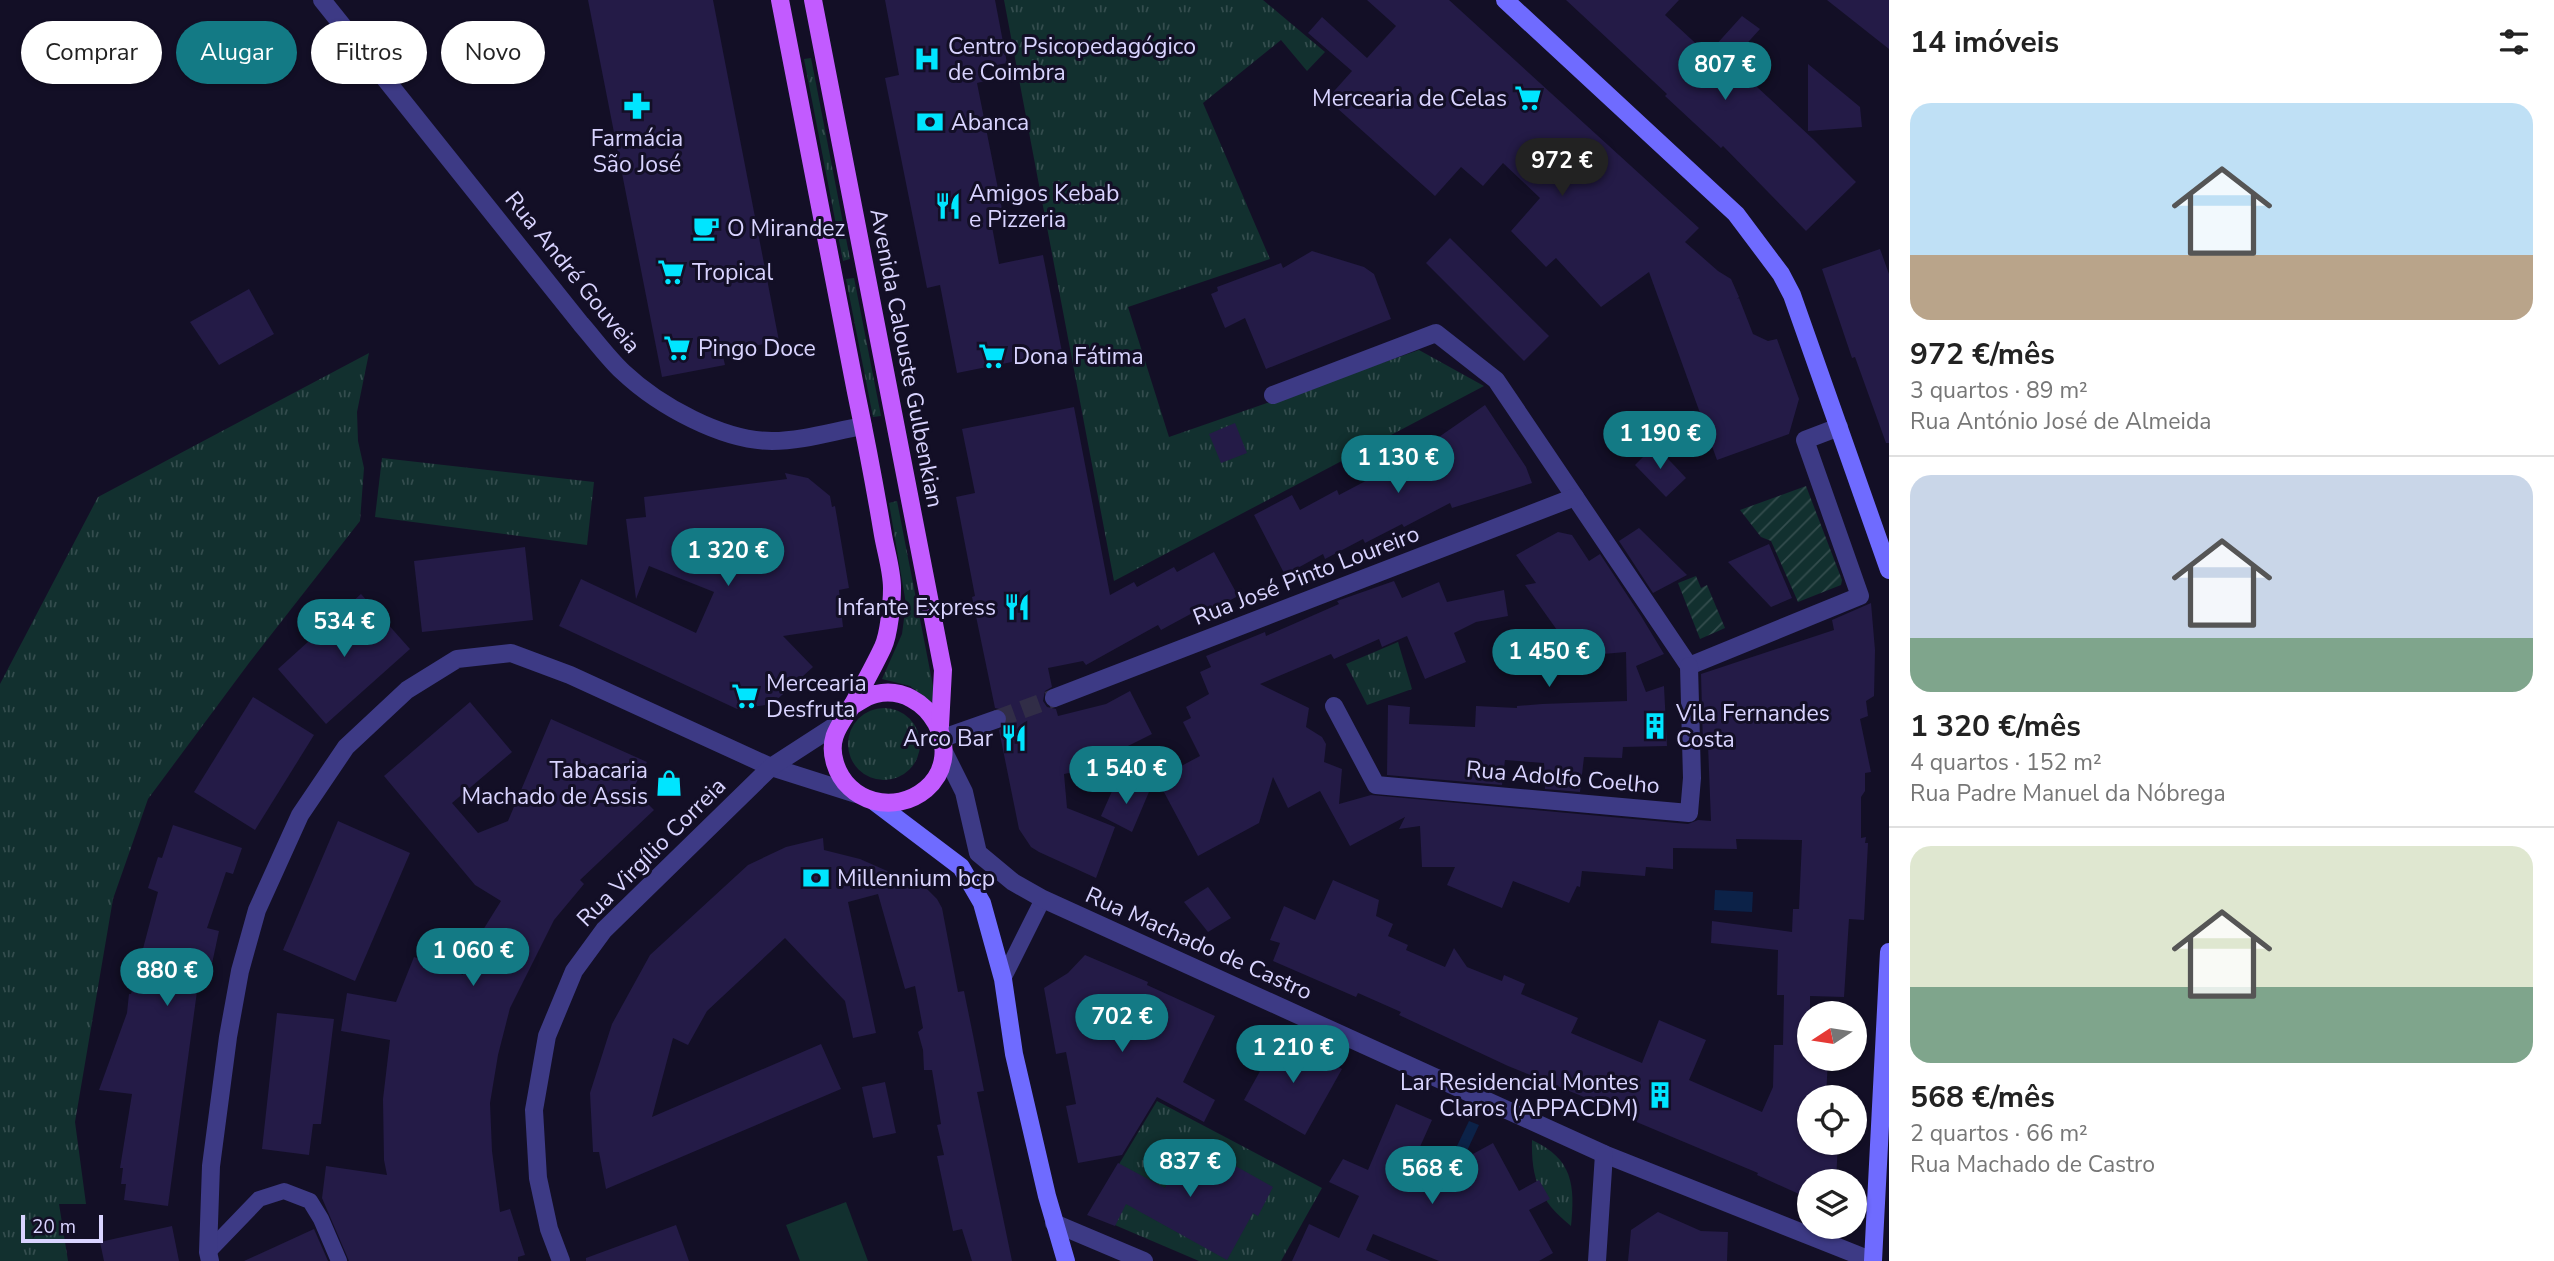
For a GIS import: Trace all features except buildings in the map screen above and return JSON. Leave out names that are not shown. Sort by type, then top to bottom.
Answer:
[{"type":"main road","points":[[780,0],[892,587],[884,644],[852,706],[839,723],[833,742],[834,762],[842,780],[856,794],[875,803],[894,804],[913,798],[928,787],[939,771],[942,739],[924,705],[901,694],[875,694],[852,706]]},
{"type":"main road","name":"Avenida Calouste Gulbenkian","points":[[813,0],[943,670],[942,739]]},
{"type":"street","name":"Rua André Gouveia","points":[[322,0],[581,324],[622,371],[648,393],[712,429],[747,438],[772,441],[863,426]]},
{"type":"street","points":[[1505,0],[1736,214],[1785,280],[1889,570]]},
{"type":"street","points":[[1273,395],[1436,333],[1496,380],[1689,666],[1860,596],[1805,440],[1839,427]]},
{"type":"street","name":"Rua José Pinto Loureiro","points":[[1054,698],[1575,497]]},
{"type":"street","points":[[209,1256],[211,1166],[228,1037],[240,971],[257,909],[300,815],[346,747],[407,690],[457,659],[511,653],[570,675],[771,766],[856,794]]},
{"type":"street","name":"Rua Adolfo Coelho","points":[[1334,706],[1376,785],[1689,813],[1692,778],[1689,666]]},
{"type":"street","points":[[942,739],[997,719]]},
{"type":"street","name":"Rua Virgílio Correia","points":[[561,1261],[549,1229],[538,1178],[534,1110],[547,1036],[574,971],[604,930],[771,766],[839,723]]},
{"type":"street","name":"Rua Machado de Castro","points":[[942,739],[964,792],[978,853],[1013,882],[1043,899],[1604,1154],[1873,1261]]},
{"type":"street","points":[[875,803],[961,867],[982,903],[1003,979],[1014,1054],[1066,1261]]},
{"type":"street","points":[[1873,1261],[1886,1080],[1889,952]]},
{"type":"street","points":[[1597,1261],[1604,1154]]},
{"type":"street","points":[[1055,1223],[1144,1261]]},
{"type":"lane","points":[[1003,979],[1043,899]]},
{"type":"lane","points":[[209,1256],[259,1199],[284,1191],[310,1201],[339,1261]]},
{"type":"green space","points":[[1004,0],[1263,0],[1325,52],[1307,71],[1281,40],[1203,103],[1270,259],[1128,307],[1169,437],[1419,350],[1484,386],[1114,581]]},
{"type":"green space","points":[[811,58],[850,259],[843,261],[804,59]]},
{"type":"green space","points":[[854,278],[881,416],[873,417],[846,279]]},
{"type":"green space","points":[[369,353],[357,412],[358,441],[364,468],[360,521],[249,663],[148,799],[113,899],[75,1122],[86,1204],[59,1204],[68,1261],[0,1261],[0,684],[98,497]]},
{"type":"green space","points":[[382,458],[594,482],[587,545],[375,517]]},
{"type":"green space","points":[[1806,486],[1842,580],[1841,585],[1798,602],[1771,541],[1761,537],[1740,510]]},
{"type":"green space","points":[[897,501],[934,691],[934,704],[910,686],[882,679],[902,634],[906,604],[889,503]]},
{"type":"green space","points":[[1696,576],[1701,588],[1707,585],[1725,628],[1700,639],[1678,583]]},
{"type":"green space","points":[[1398,642],[1412,689],[1367,705],[1346,664]]},
{"type":"green space","points":[[884,708],[904,714],[914,724],[920,744],[914,764],[904,774],[884,780],[864,774],[854,764],[848,744],[854,724],[864,714]]},
{"type":"green space","points":[[1157,1101],[1322,1188],[1281,1261],[1199,1261],[1089,1214]]},
{"type":"green space","points":[[1532,1140],[1556,1156],[1568,1175],[1572,1198],[1571,1226],[1552,1208],[1540,1189],[1533,1167]]},
{"type":"green space","points":[[846,1202],[868,1261],[800,1261],[786,1225]]},
{"type":"water","points":[[1715,890],[1753,892],[1752,912],[1714,910]]},
{"type":"water","points":[[1469,1121],[1479,1125],[1466,1153],[1456,1148]]},
{"type":"tunnel","points":[[997,719],[1054,698]]},
{"type":"place","name":"Centro Psicopedagógico de Coimbra","points":[[927,59]]},
{"type":"place","name":"Mercearia de Celas","points":[[1528,98]]},
{"type":"place","name":"Farmácia São José","points":[[637,106]]},
{"type":"place","name":"Abanca","points":[[930,122]]},
{"type":"place","name":"Amigos Kebab e Pizzeria","points":[[948,206]]},
{"type":"place","name":"O Mirandez","points":[[706,228]]},
{"type":"place","name":"Tropical","points":[[671,272]]},
{"type":"place","name":"Pingo Doce","points":[[677,348]]},
{"type":"place","name":"Dona Fátima","points":[[992,356]]},
{"type":"place","name":"Infante Express","points":[[1017,607]]},
{"type":"place","name":"Mercearia Desfruta","points":[[745,696]]},
{"type":"place","name":"Vila Fernandes Costa","points":[[1655,726]]},
{"type":"place","name":"Arco Bar","points":[[1014,738]]},
{"type":"place","name":"Tabacaria Machado de Assis","points":[[669,783]]},
{"type":"place","name":"Millennium bcp","points":[[816,878]]},
{"type":"place","name":"Lar Residencial Montes Claros (APPACDM)","points":[[1660,1095]]}]
